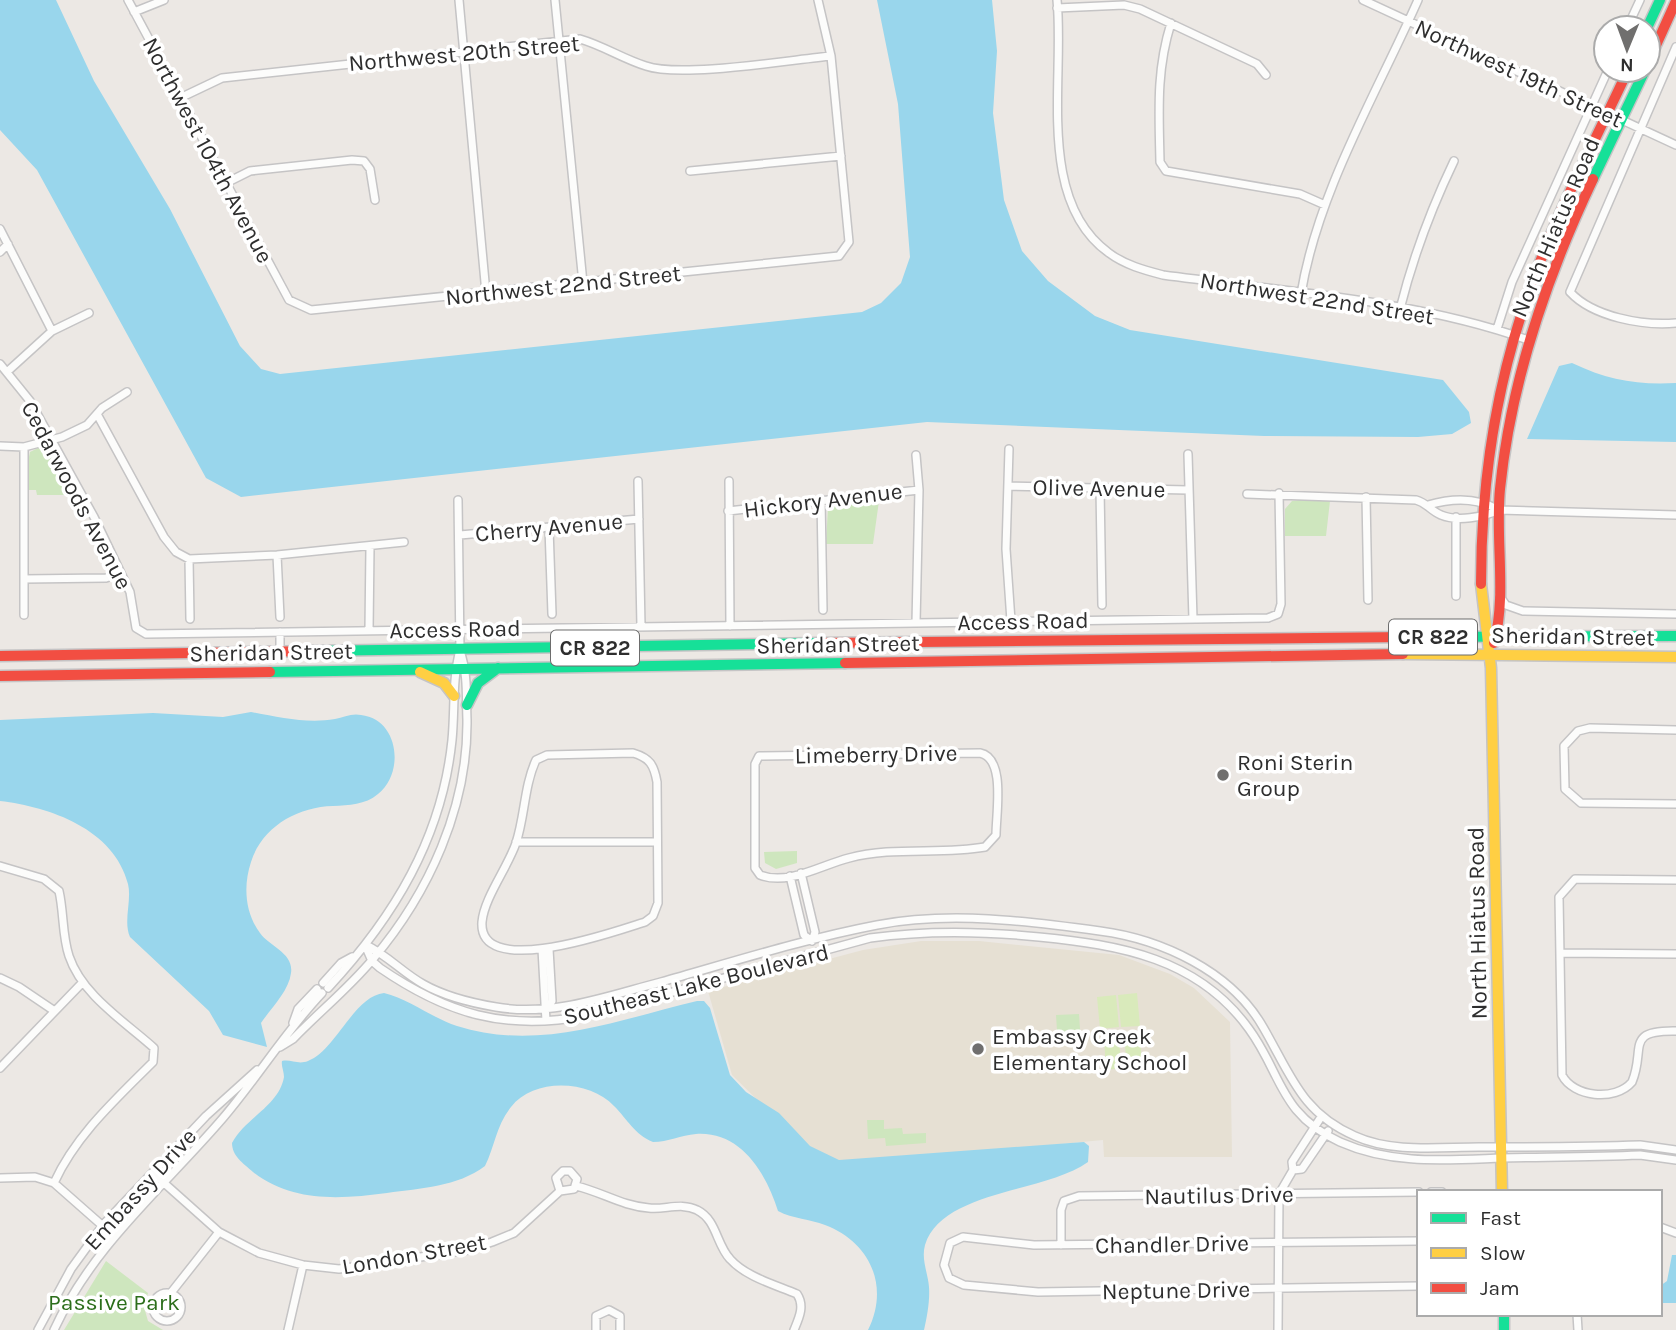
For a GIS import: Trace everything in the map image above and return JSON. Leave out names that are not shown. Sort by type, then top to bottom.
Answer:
[{"type":"main road","points":[[1662,32],[1676,1]]},
{"type":"main road","name":"North Hiatus Road","points":[[1502,1190],[1490,653],[1485,636],[1481,592],[1483,517],[1489,449],[1515,335],[1541,261],[1622,84]]},
{"type":"main road","name":"North Hiatus Road","points":[[1490,653],[1497,636],[1499,510],[1515,399],[1528,340],[1553,271],[1639,84]]},
{"type":"main road","name":"Sheridan Street","points":[[0,656],[1191,638],[1676,636]]},
{"type":"main road","points":[[1191,638],[1192,658]]},
{"type":"main road","points":[[824,643],[824,663]]},
{"type":"main road","name":"Sheridan Street","points":[[0,676],[1490,653],[1676,657]]},
{"type":"main road","points":[[467,705],[478,683],[498,668]]},
{"type":"main road","points":[[414,669],[444,683],[454,696]]},
{"type":"street","name":"Northwest 104th Avenue","points":[[128,0],[289,300]]},
{"type":"street","points":[[135,12],[164,0]]},
{"type":"street","points":[[459,0],[486,293]]},
{"type":"street","points":[[555,0],[583,283]]},
{"type":"street","points":[[690,171],[841,156],[831,56],[818,0]]},
{"type":"street","name":"Northwest 19th Street","points":[[1363,0],[1676,145]]},
{"type":"street","points":[[1301,294],[1306,263],[1325,205],[1418,0]]},
{"type":"street","points":[[1057,4],[1124,5],[1171,23],[1257,64],[1266,75]]},
{"type":"street","name":"Northwest 22nd Street","points":[[1057,4],[1060,152],[1065,192],[1083,227],[1108,253],[1132,266],[1163,275],[1400,309],[1497,329],[1528,340]]},
{"type":"street","points":[[1171,23],[1161,55],[1158,83],[1160,162],[1166,171],[1300,194],[1325,205]]},
{"type":"street","name":"Northwest 20th Street","points":[[180,98],[222,78],[580,39],[604,46],[646,67],[676,70],[831,56]]},
{"type":"street","points":[[1676,47],[1570,292],[1580,303],[1632,321],[1658,325],[1676,323]]},
{"type":"street","points":[[1497,329],[1512,282],[1601,84]]},
{"type":"street","name":"Northwest 22nd Street","points":[[289,300],[311,310],[839,256],[849,242],[841,156]]},
{"type":"street","points":[[226,183],[250,171],[364,161],[370,169],[375,200]]},
{"type":"street","points":[[1400,309],[1412,262],[1454,161]]},
{"type":"street","points":[[0,229],[52,331]]},
{"type":"street","points":[[0,252],[8,244]]},
{"type":"street","points":[[8,371],[52,331],[89,313]]},
{"type":"street","name":"Cedarwoods Avenue","points":[[0,364],[30,401],[52,440],[131,592],[136,628],[140,632]]},
{"type":"street","points":[[0,446],[24,447],[52,440],[87,425],[97,414],[127,392]]},
{"type":"street","points":[[97,414],[164,537],[176,552],[189,559],[277,555],[404,542]]},
{"type":"street","points":[[24,447],[24,615]]},
{"type":"street","points":[[1009,449],[1010,486],[1006,549],[1011,621]]},
{"type":"street","points":[[1188,454],[1193,619]]},
{"type":"street","points":[[916,455],[919,489],[916,623]]},
{"type":"street","points":[[638,481],[641,626]]},
{"type":"street","points":[[729,481],[730,626]]},
{"type":"street","name":"Olive Avenue","points":[[1010,486],[1188,490]]},
{"type":"street","name":"Hickory Avenue","points":[[728,511],[919,489]]},
{"type":"street","points":[[1100,489],[1102,605]]},
{"type":"street","points":[[1247,494],[1279,493],[1416,500],[1428,505],[1441,516],[1457,517],[1483,517],[1499,510],[1676,515]]},
{"type":"street","name":"Access Road","points":[[140,632],[1268,618],[1278,614],[1281,604],[1279,493]]},
{"type":"street","points":[[1366,497],[1368,600]]},
{"type":"street","points":[[821,499],[823,610]]},
{"type":"street","points":[[458,500],[460,650]]},
{"type":"street","points":[[1428,505],[1444,500],[1484,501],[1499,510]]},
{"type":"street","points":[[1456,597],[1457,517]]},
{"type":"street","name":"Cherry Avenue","points":[[460,536],[639,519]]},
{"type":"street","points":[[549,528],[552,614]]},
{"type":"street","points":[[369,630],[370,547]]},
{"type":"street","points":[[277,555],[280,617]]},
{"type":"street","points":[[189,559],[190,619]]},
{"type":"street","points":[[24,579],[106,578],[121,573]]},
{"type":"street","name":"Sheridan Street","points":[[1499,595],[1506,605],[1523,611],[1676,614]]},
{"type":"street","points":[[280,632],[280,652]]},
{"type":"street","name":"Embassy Drive","points":[[279,1048],[293,1039],[372,961],[422,888],[446,832],[462,780],[467,669],[460,650]]},
{"type":"street","name":"Embassy Drive","points":[[38,1330],[71,1269],[103,1225],[206,1115],[279,1048],[292,1027],[298,1009],[356,955],[389,914],[423,854],[440,800],[452,741],[455,669],[460,650]]},
{"type":"street","points":[[1676,730],[1590,728],[1578,731],[1564,746],[1565,789],[1581,803],[1676,804]]},
{"type":"street","name":"Limeberry Drive","points":[[790,876],[769,879],[760,875],[755,868],[755,764],[759,756],[980,752],[991,758],[997,768],[996,835],[989,844],[978,848],[889,851],[849,858],[801,873]]},
{"type":"street","points":[[633,753],[647,757],[654,768],[657,782],[657,842],[658,903],[653,916],[645,922],[545,949],[505,948],[489,942],[484,933],[482,919],[516,842],[536,760],[547,755],[633,753]]},
{"type":"street","points":[[516,842],[657,842]]},
{"type":"street","points":[[0,866],[44,879],[59,891],[63,934],[69,958],[82,984],[154,1048],[153,1062],[99,1115],[63,1163],[54,1183]]},
{"type":"street","points":[[812,941],[804,935],[790,876],[801,873],[816,932],[812,941],[815,954]]},
{"type":"street","points":[[1676,880],[1575,879],[1559,897],[1562,1075],[1570,1087],[1582,1092],[1610,1093],[1628,1087],[1634,1076],[1637,1047],[1643,1036],[1654,1031],[1676,1031]]},
{"type":"street","name":"Southeast Lake Boulevard","points":[[365,945],[379,951],[422,984],[465,1000],[497,1007],[547,1009],[597,999],[879,925],[949,918],[1100,931],[1144,940],[1198,964],[1237,993],[1262,1024],[1300,1095],[1321,1117],[1354,1136],[1379,1144],[1501,1153],[1640,1155],[1676,1160]]},
{"type":"street","name":"Southeast Lake Boulevard","points":[[372,961],[411,989],[445,1007],[502,1019],[546,1021],[585,1016],[870,938],[961,930],[1098,943],[1152,956],[1191,974],[1228,1002],[1251,1031],[1290,1103],[1326,1134],[1366,1153],[1388,1158],[1640,1146],[1676,1150]]},
{"type":"street","points":[[365,945],[372,961]]},
{"type":"street","points":[[545,949],[546,1021]]},
{"type":"street","points":[[1562,953],[1676,954]]},
{"type":"street","points":[[0,978],[19,987],[53,1010]]},
{"type":"street","points":[[0,1068],[53,1010],[82,984]]},
{"type":"street","name":"Embassy Drive","points":[[54,1330],[81,1277],[113,1235],[164,1183],[254,1081],[263,1065]]},
{"type":"street","points":[[1278,1330],[1279,1194],[1293,1170],[1292,1162],[1321,1117]]},
{"type":"street","points":[[1293,1170],[1302,1169],[1331,1124]]},
{"type":"street","name":"London Street","points":[[153,1174],[219,1232],[259,1253],[303,1265],[339,1269],[492,1242],[514,1233],[561,1191],[571,1191],[576,1186],[576,1175],[563,1171],[555,1181],[561,1191]]},
{"type":"street","points":[[0,1178],[35,1177],[54,1183],[113,1235]]},
{"type":"street","name":"London Street","points":[[576,1186],[625,1205],[652,1209],[689,1206],[697,1210],[711,1223],[729,1259],[745,1271],[797,1294],[801,1300],[801,1310],[794,1330]]},
{"type":"street","name":"Nautilus Drive","points":[[1061,1245],[1061,1210],[1064,1201],[1079,1196],[1417,1192]]},
{"type":"street","points":[[170,1294],[219,1232]]},
{"type":"street","name":"Chandler Drive","points":[[944,1265],[950,1243],[963,1237],[1061,1245],[1417,1241]]},
{"type":"street","points":[[288,1330],[303,1265]]},
{"type":"street","name":"Neptune Drive","points":[[944,1265],[949,1278],[964,1285],[1038,1292],[1417,1286]]},
{"type":"street","points":[[596,1330],[596,1316],[609,1310],[620,1316],[620,1330]]},
{"type":"shaded area","name":"Embassy Creek Elementary School","points":[[921,941],[979,941],[1119,955],[1170,974],[1194,988],[1230,1022],[1232,1157],[1104,1157],[1103,1140],[882,1161],[830,1161],[805,1147],[732,1075],[708,991],[863,950]]},
{"type":"green space","points":[[42,446],[51,449],[76,495],[37,495],[36,490],[29,490],[30,452]]},
{"type":"green space","points":[[879,501],[873,544],[826,544],[828,507]]},
{"type":"green space","points":[[1292,501],[1330,501],[1326,536],[1285,536],[1285,509]]},
{"type":"green space","points":[[797,851],[797,863],[776,869],[765,863],[764,852]]},
{"type":"green space","points":[[1137,993],[1140,1026],[1121,1027],[1118,995]]},
{"type":"green space","points":[[1116,995],[1119,1027],[1100,1029],[1097,997]]},
{"type":"green space","points":[[1079,1014],[1081,1044],[1058,1046],[1056,1015]]},
{"type":"green space","points":[[1140,1035],[1142,1067],[1127,1068],[1124,1036]]},
{"type":"green space","points":[[1119,1036],[1121,1068],[1106,1070],[1104,1037]]},
{"type":"green space","points":[[867,1120],[884,1120],[884,1129],[902,1128],[903,1134],[926,1133],[926,1143],[886,1146],[885,1138],[868,1139]]},
{"type":"green space","name":"Passive Park","points":[[106,1261],[148,1293],[144,1307],[148,1321],[163,1330],[64,1330]]},
{"type":"water","points":[[0,0],[56,0],[94,81],[170,209],[240,346],[261,369],[280,374],[862,312],[881,303],[901,283],[910,257],[898,104],[877,0],[992,0],[997,51],[993,113],[1004,200],[1022,251],[1048,281],[1095,316],[1130,330],[1443,380],[1469,412],[1471,423],[1452,434],[1418,437],[1264,436],[927,422],[241,497],[206,478],[37,170],[0,130]]},
{"type":"water","points":[[1572,363],[1622,380],[1676,383],[1676,442],[1527,439],[1559,366]]},
{"type":"water","points":[[251,712],[303,720],[335,719],[354,715],[374,719],[390,736],[395,761],[387,785],[373,798],[357,804],[320,807],[294,815],[272,829],[256,850],[247,880],[248,908],[260,933],[285,955],[291,966],[287,986],[261,1023],[267,1047],[223,1035],[209,1011],[130,937],[127,924],[128,884],[121,865],[95,835],[59,815],[0,801],[0,720],[153,713],[223,717]]},
{"type":"water","points":[[384,993],[457,1026],[518,1036],[578,1030],[704,1001],[710,1008],[730,1075],[746,1092],[779,1113],[810,1146],[839,1160],[1084,1142],[1089,1146],[1088,1162],[1047,1180],[973,1203],[952,1213],[935,1227],[924,1251],[929,1292],[924,1330],[868,1330],[877,1297],[872,1267],[864,1254],[854,1242],[841,1233],[819,1223],[778,1211],[759,1169],[739,1147],[726,1139],[696,1134],[653,1142],[636,1131],[604,1097],[577,1087],[547,1087],[521,1097],[502,1121],[485,1166],[451,1182],[426,1188],[335,1197],[301,1194],[284,1189],[253,1172],[236,1156],[232,1143],[245,1126],[276,1096],[284,1077],[282,1061],[304,1062],[318,1055],[363,1003]]},
{"type":"water","points":[[1672,1255],[1676,1255],[1676,1303],[1662,1303],[1662,1285],[1667,1281]]},
{"type":"traffic: fast","points":[[1654,14],[1660,0]]},
{"type":"traffic: fast","points":[[1593,179],[1638,84]]},
{"type":"traffic: fast","points":[[1407,637],[1676,636]]},
{"type":"traffic: fast","points":[[313,651],[820,643]]},
{"type":"traffic: fast","points":[[270,672],[845,663]]},
{"type":"traffic: fast","points":[[467,705],[478,683],[498,668]]},
{"type":"traffic: fast","points":[[1504,1316],[1504,1330]]},
{"type":"traffic: slow","points":[[1481,584],[1491,668],[1502,1190]]},
{"type":"traffic: slow","points":[[1403,654],[1676,657]]},
{"type":"traffic: slow","points":[[420,672],[444,683],[454,696]]},
{"type":"traffic: jam","points":[[1662,32],[1676,1]]},
{"type":"traffic: jam","points":[[1481,584],[1488,467],[1510,352],[1555,225],[1621,84]]},
{"type":"traffic: jam","points":[[1494,643],[1500,605],[1500,489],[1513,408],[1533,330],[1546,292],[1593,179]]},
{"type":"traffic: jam","points":[[820,643],[1407,637]]},
{"type":"traffic: jam","points":[[0,656],[313,651]]},
{"type":"traffic: jam","points":[[845,663],[1403,654]]},
{"type":"traffic: jam","points":[[0,676],[270,672]]},
{"type":"place","name":"Roni Sterin Group","points":[[1223,775]]},
{"type":"place","name":"Embassy Creek Elementary School","points":[[978,1049]]}]
